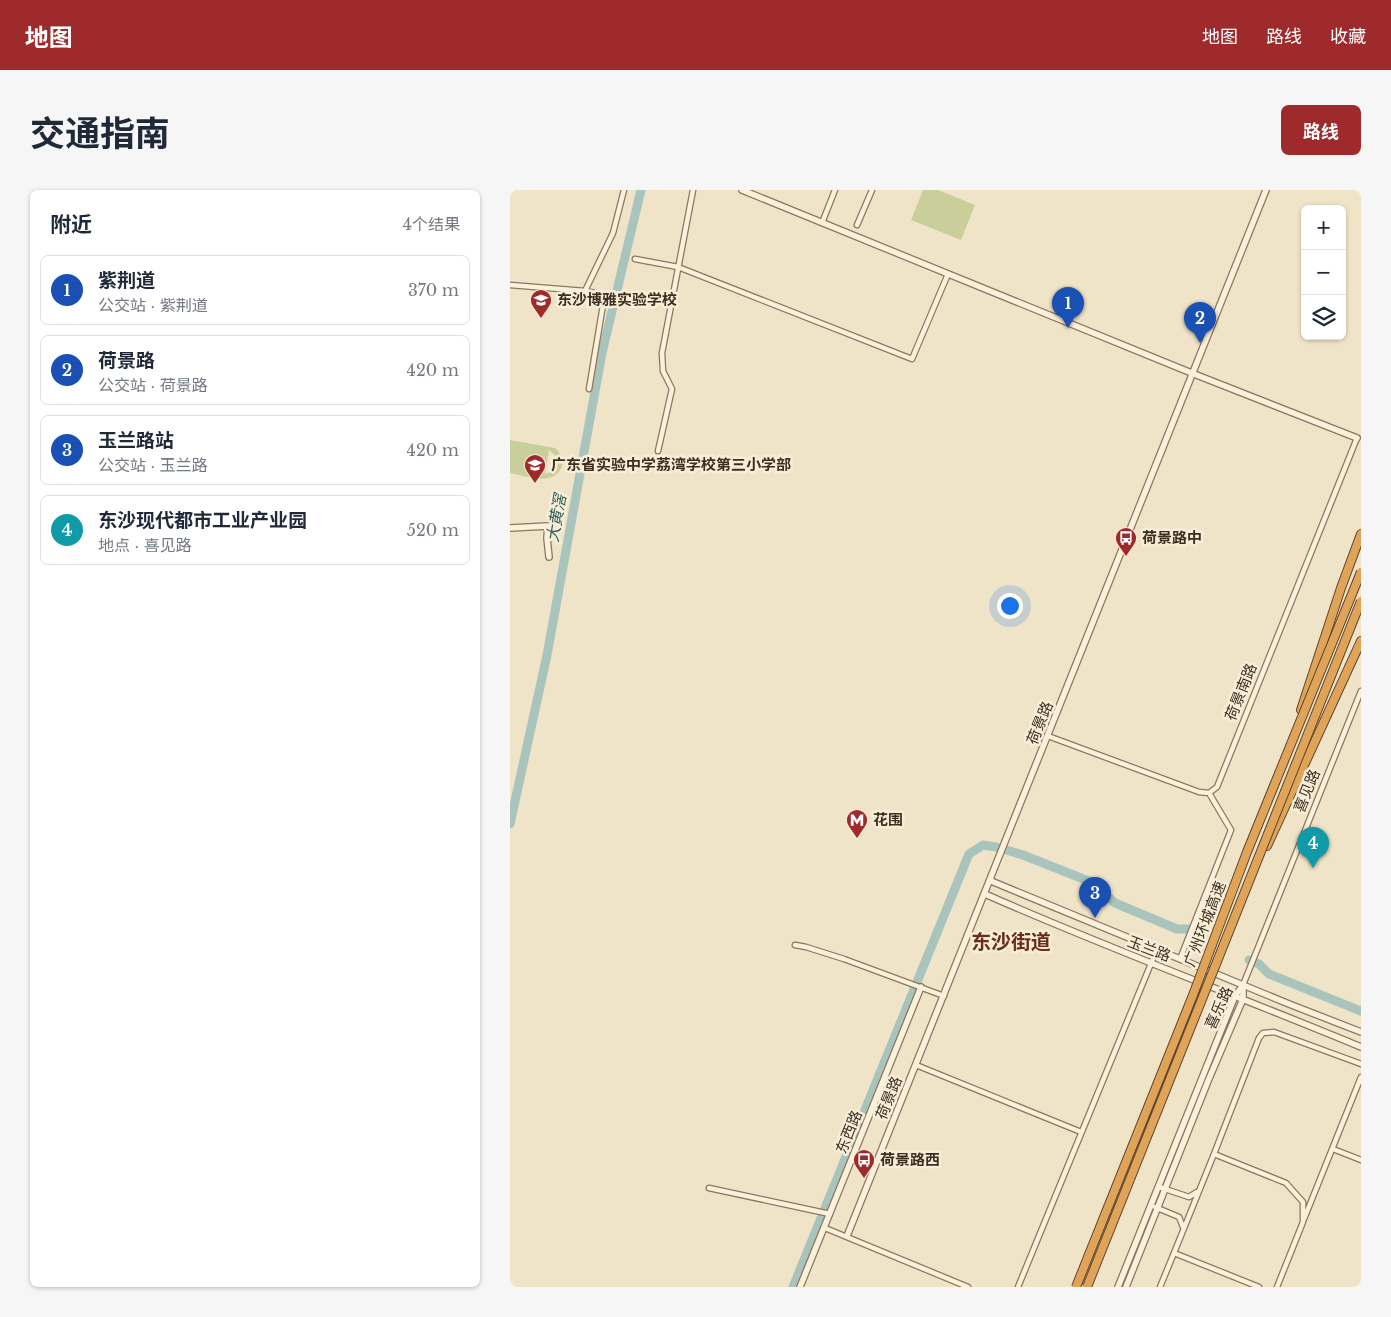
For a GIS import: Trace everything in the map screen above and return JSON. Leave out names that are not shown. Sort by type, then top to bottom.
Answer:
[{"type":"highway","points":[[1248,852],[1289,745],[1361,534]]},
{"type":"highway","name":"广州环城高速","points":[[1076,1287],[1361,572]]},
{"type":"highway","name":"广州环城高速","points":[[1087,1287],[1361,601]]},
{"type":"highway","points":[[1345,677],[1361,637]]},
{"type":"highway","points":[[1239,904],[1361,641]]},
{"type":"street","points":[[585,291],[613,234],[624,190]]},
{"type":"street","points":[[658,451],[672,388],[663,371],[662,353],[693,190]]},
{"type":"street","points":[[742,190],[1194,374],[1357,438]]},
{"type":"street","points":[[822,223],[836,190]]},
{"type":"street","points":[[857,225],[872,190]]},
{"type":"street","name":"荷景路","points":[[847,1236],[991,881],[1266,190]]},
{"type":"street","points":[[635,259],[678,267],[912,359],[948,274]]},
{"type":"street","points":[[510,285],[600,294],[603,305],[589,389]]},
{"type":"street","name":"荷景南路","points":[[1208,793],[1217,787],[1357,438]]},
{"type":"street","points":[[510,528],[548,526],[549,558]]},
{"type":"street","name":"喜见路","points":[[1243,985],[1361,690]]},
{"type":"street","points":[[1048,736],[1199,792],[1208,793],[1231,830],[1180,959]]},
{"type":"street","name":"玉兰路","points":[[991,881],[1361,1032]]},
{"type":"street","name":"玉兰路","points":[[985,894],[1049,922],[1361,1047]]},
{"type":"street","points":[[795,945],[909,982],[944,996]]},
{"type":"street","points":[[1018,1287],[1156,949]]},
{"type":"street","name":"喜乐路","points":[[1162,1188],[1235,996],[1243,985]]},
{"type":"street","name":"喜乐路","points":[[1118,1287],[1243,999],[1243,985]]},
{"type":"street","name":"东西路","points":[[800,1287],[921,987]]},
{"type":"street","points":[[1181,1234],[1259,1038],[1263,1033],[1274,1032],[1361,1064]]},
{"type":"street","points":[[916,1065],[1081,1132]]},
{"type":"street","points":[[1277,1287],[1361,1077]]},
{"type":"street","points":[[1333,1149],[1361,1160]]},
{"type":"street","points":[[1214,1154],[1286,1183],[1303,1202],[1303,1222]]},
{"type":"street","points":[[1162,1188],[1189,1197],[1200,1187]]},
{"type":"street","points":[[709,1188],[830,1214]]},
{"type":"street","points":[[1154,1207],[1178,1217],[1184,1226],[1160,1287]]},
{"type":"street","name":"喜乐路","points":[[1126,1287],[1154,1207]]},
{"type":"street","points":[[825,1228],[968,1287]]},
{"type":"street","points":[[1174,1252],[1259,1287]]},
{"type":"green space","points":[[923,190],[938,190],[975,205],[961,240],[911,220]]},
{"type":"green space","points":[[510,440],[555,448],[562,458],[562,466],[553,476],[531,478],[510,473]],"holes":[[[549,450],[557,457],[555,468],[545,474]]]},
{"type":"waterway","name":"大黄滘","points":[[510,824],[547,655],[602,353],[641,190]]},
{"type":"waterway","points":[[793,1287],[969,854],[983,845],[1023,855],[1091,882],[1115,903],[1177,929],[1188,929]]},
{"type":"waterway","points":[[1249,960],[1259,964],[1269,974],[1361,1011]]},
{"type":"place","name":"东沙博雅实验学校","points":[[541,319]]},
{"type":"place","name":"紫荆道","points":[[1068,328]]},
{"type":"place","name":"荷景路","points":[[1200,343]]},
{"type":"place","name":"广东省实验中学荔湾学校第三小学部","points":[[535,484]]},
{"type":"place","name":"荷景路中","points":[[1126,557]]},
{"type":"place","name":"花围","points":[[857,839]]},
{"type":"place","name":"东沙现代都市工业产业园","points":[[1313,868]]},
{"type":"place","name":"玉兰路站","points":[[1095,918]]},
{"type":"place","name":"荷景路西","points":[[864,1179]]},
{"type":"district","name":"东沙街道","points":[[1011,942]]}]
